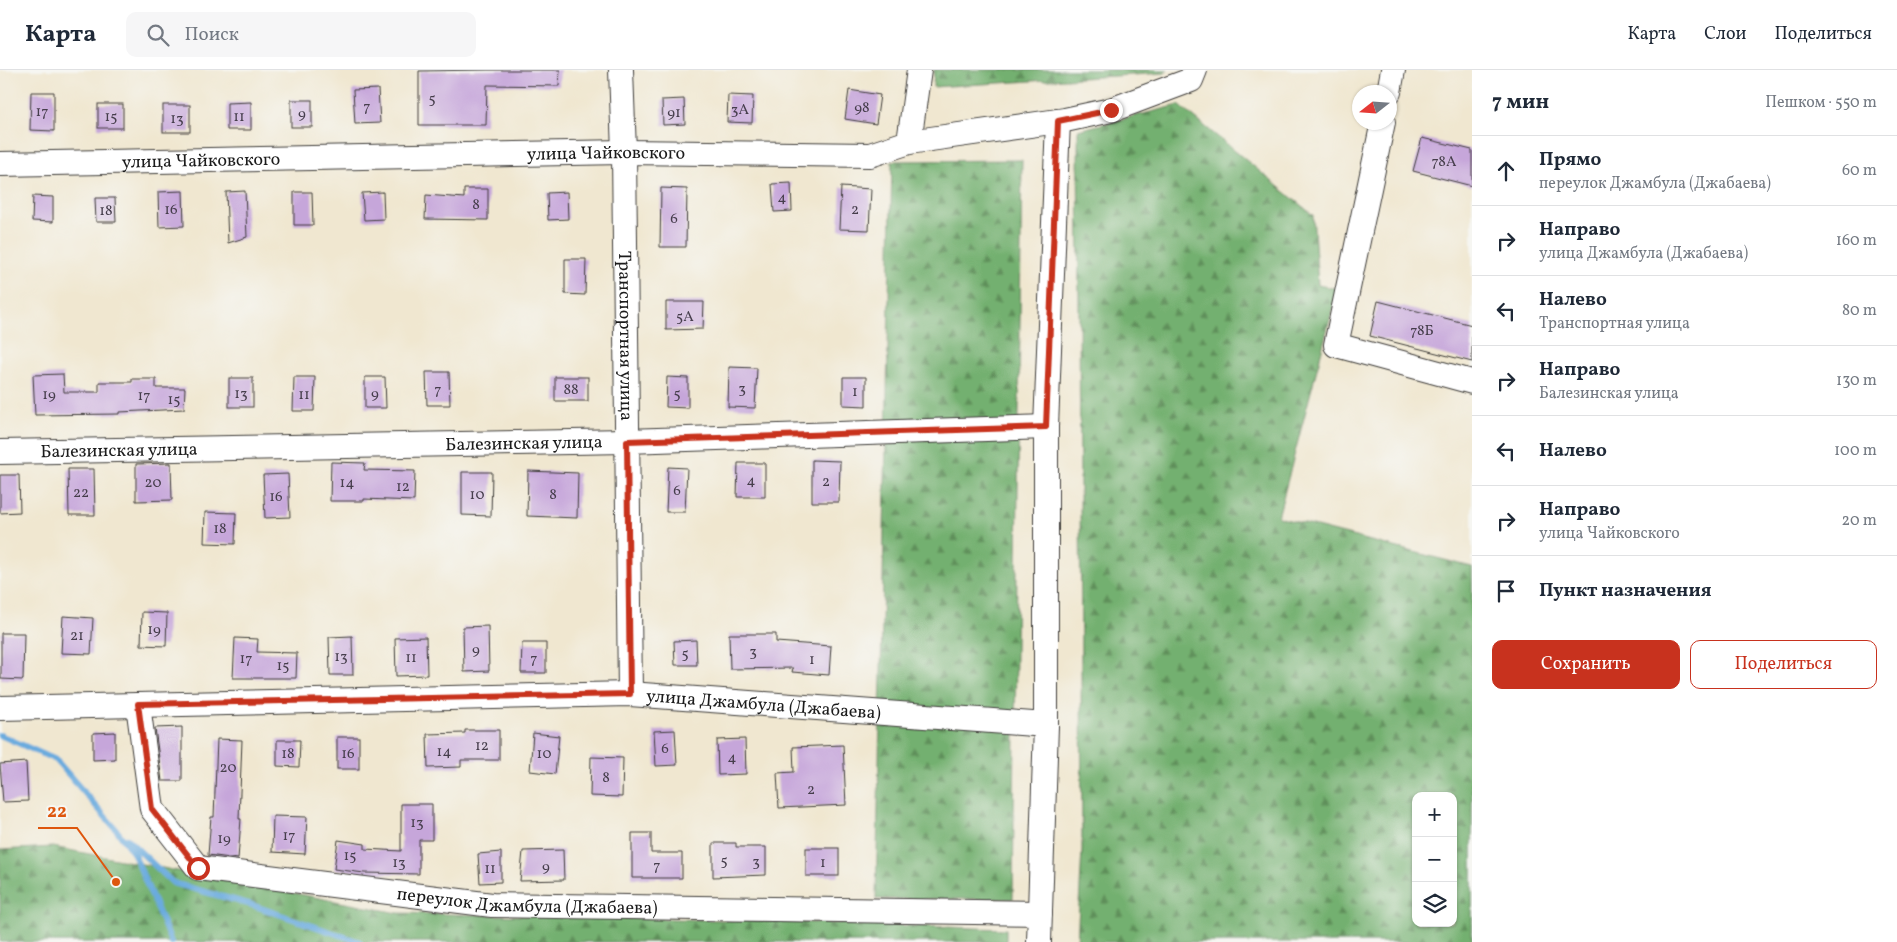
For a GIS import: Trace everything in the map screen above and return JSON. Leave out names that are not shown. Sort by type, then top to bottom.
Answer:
[{"type":"street","name":"Транспортная улица","points":[[621,70],[624,152],[630,694]]},
{"type":"street","points":[[909,142],[919,70]]},
{"type":"street","name":"улица Чайковского","points":[[0,164],[624,152],[870,155],[909,142],[1058,121],[1111,110],[1191,80],[1195,70]]},
{"type":"street","points":[[1391,85],[1394,70]]},
{"type":"street","points":[[1039,942],[1046,725],[1046,427],[1058,121]]},
{"type":"street","points":[[1380,130],[1336,345],[1472,382]]},
{"type":"street","name":"Балезинская улица","points":[[0,452],[627,441],[1046,427]]},
{"type":"street","name":"улица Джамбула (Джабаева)","points":[[0,708],[630,694],[1046,725]]},
{"type":"street","name":"переулок Джамбула (Джабаева)","points":[[138,704],[152,809],[198,868],[492,905],[1040,913]]},
{"type":"green space","points":[[934,70],[1168,70],[1165,73],[933,87]]},
{"type":"green space","points":[[1179,105],[1313,215],[1318,285],[1338,289],[1278,517],[1472,567],[1472,942],[1077,942],[1082,850],[1078,130]]},
{"type":"green space","points":[[1022,160],[1013,899],[876,899],[892,161]]},
{"type":"green space","points":[[53,847],[398,913],[764,921],[1006,929],[1006,942],[0,942],[0,850]]},
{"type":"building","points":[[560,70],[559,86],[487,85],[486,125],[419,125],[419,71]]},
{"type":"building","points":[[378,89],[380,123],[355,124],[353,90]]},
{"type":"building","points":[[849,90],[880,95],[876,124],[845,119]]},
{"type":"building","points":[[31,92],[54,92],[54,131],[30,130]]},
{"type":"building","points":[[728,95],[753,96],[752,123],[727,122]]},
{"type":"building","points":[[684,99],[685,124],[663,125],[662,100]]},
{"type":"building","points":[[291,100],[312,100],[312,127],[291,127]]},
{"type":"building","points":[[251,102],[251,130],[227,130],[227,103]]},
{"type":"building","points":[[98,104],[123,104],[123,128],[98,128]]},
{"type":"building","points":[[163,105],[190,105],[190,132],[163,132]]},
{"type":"building","points":[[1422,138],[1472,150],[1472,186],[1413,171]]},
{"type":"building","points":[[791,183],[792,211],[774,212],[772,184]]},
{"type":"building","points":[[841,187],[871,189],[869,230],[839,229]]},
{"type":"building","points":[[661,188],[687,189],[686,247],[660,247]]},
{"type":"building","points":[[464,189],[488,189],[488,220],[425,219],[426,195],[464,198]]},
{"type":"building","points":[[183,191],[184,226],[159,227],[158,192]]},
{"type":"building","points":[[245,191],[247,237],[228,243],[226,192]]},
{"type":"building","points":[[294,192],[312,192],[313,225],[294,225]]},
{"type":"building","points":[[383,192],[384,219],[364,220],[362,193]]},
{"type":"building","points":[[567,192],[568,219],[548,220],[547,193]]},
{"type":"building","points":[[33,196],[53,197],[53,222],[32,221]]},
{"type":"building","points":[[95,198],[115,198],[116,222],[96,222]]},
{"type":"building","points":[[565,259],[586,259],[585,295],[565,294]]},
{"type":"building","points":[[1378,301],[1472,325],[1472,362],[1370,336]]},
{"type":"building","points":[[666,302],[704,302],[703,329],[666,330]]},
{"type":"building","points":[[729,367],[757,368],[755,408],[728,407]]},
{"type":"building","points":[[426,372],[449,372],[450,405],[427,405]]},
{"type":"building","points":[[63,374],[64,392],[99,392],[99,382],[132,382],[132,379],[156,379],[156,388],[185,388],[184,409],[119,412],[119,414],[35,415],[33,375]]},
{"type":"building","points":[[294,377],[315,377],[314,411],[293,411]]},
{"type":"building","points":[[365,377],[385,377],[386,408],[365,408]]},
{"type":"building","points":[[555,377],[588,377],[588,401],[555,401]]},
{"type":"building","points":[[667,377],[688,378],[688,408],[666,407]]},
{"type":"building","points":[[843,377],[866,377],[866,406],[843,405]]},
{"type":"building","points":[[229,378],[253,378],[253,407],[229,407]]},
{"type":"building","points":[[812,460],[840,461],[839,502],[812,502]]},
{"type":"building","points":[[331,462],[365,463],[364,470],[415,471],[414,501],[364,499],[364,501],[330,501]]},
{"type":"building","points":[[171,463],[172,500],[136,501],[136,464]]},
{"type":"building","points":[[738,463],[765,463],[765,497],[737,497]]},
{"type":"building","points":[[668,467],[687,468],[685,512],[666,512]]},
{"type":"building","points":[[68,469],[94,469],[95,515],[69,515]]},
{"type":"building","points":[[528,471],[578,473],[577,518],[527,516]]},
{"type":"building","points":[[462,472],[492,472],[491,516],[462,515]]},
{"type":"building","points":[[288,474],[290,517],[265,518],[263,475]]},
{"type":"building","points":[[0,475],[19,475],[20,512],[0,513]]},
{"type":"building","points":[[205,512],[236,513],[235,544],[204,543]]},
{"type":"building","points":[[142,612],[167,613],[166,646],[141,645]]},
{"type":"building","points":[[63,616],[93,618],[91,654],[61,653]]},
{"type":"building","points":[[488,626],[489,671],[464,672],[463,627]]},
{"type":"building","points":[[1,633],[24,633],[23,680],[1,679]]},
{"type":"building","points":[[729,634],[776,634],[776,642],[831,646],[829,675],[792,672],[793,668],[730,669]]},
{"type":"building","points":[[352,636],[353,675],[330,675],[329,637]]},
{"type":"building","points":[[426,637],[427,675],[396,676],[395,638]]},
{"type":"building","points":[[235,638],[258,639],[257,652],[297,653],[296,678],[233,678]]},
{"type":"building","points":[[696,640],[697,665],[675,665],[674,641]]},
{"type":"building","points":[[522,643],[546,643],[546,673],[521,673]]},
{"type":"building","points":[[182,727],[182,781],[162,781],[155,728]]},
{"type":"building","points":[[465,730],[499,730],[499,760],[461,760],[461,767],[428,768],[427,734],[465,733]]},
{"type":"building","points":[[675,730],[677,765],[656,766],[654,731]]},
{"type":"building","points":[[115,732],[115,759],[93,760],[93,733]]},
{"type":"building","points":[[533,733],[559,736],[555,774],[530,771]]},
{"type":"building","points":[[337,737],[359,737],[359,769],[337,769]]},
{"type":"building","points":[[217,739],[242,740],[239,819],[241,819],[238,859],[208,855],[211,817],[214,817]]},
{"type":"building","points":[[745,739],[746,774],[718,775],[717,740]]},
{"type":"building","points":[[277,740],[300,740],[299,767],[277,766]]},
{"type":"building","points":[[843,745],[846,805],[779,808],[777,773],[794,772],[793,747]]},
{"type":"building","points":[[591,757],[623,758],[622,797],[590,796]]},
{"type":"building","points":[[26,762],[28,801],[3,802],[0,764]]},
{"type":"building","points":[[401,804],[432,804],[432,840],[419,840],[419,874],[364,873],[334,869],[338,840],[365,844],[365,849],[401,851]]},
{"type":"building","points":[[273,816],[307,817],[305,854],[272,852]]},
{"type":"building","points":[[632,833],[651,833],[651,853],[682,853],[682,878],[632,878]]},
{"type":"building","points":[[713,843],[736,843],[736,847],[766,847],[766,875],[713,877]]},
{"type":"building","points":[[806,848],[839,848],[839,876],[806,876]]},
{"type":"building","points":[[563,850],[564,880],[520,881],[523,851]]},
{"type":"building","points":[[501,852],[501,882],[480,883],[478,854]]},
{"type":"waterway","points":[[0,735],[56,760],[115,828],[134,854],[171,942]]},
{"type":"waterway","points":[[127,839],[173,883],[252,905],[360,942]]},
{"type":"place","name":"22","points":[[116,882]]},
{"type":"route","points":[[198,868],[152,809],[138,704],[630,694],[627,441],[1046,427],[1058,121],[1111,110]]}]
